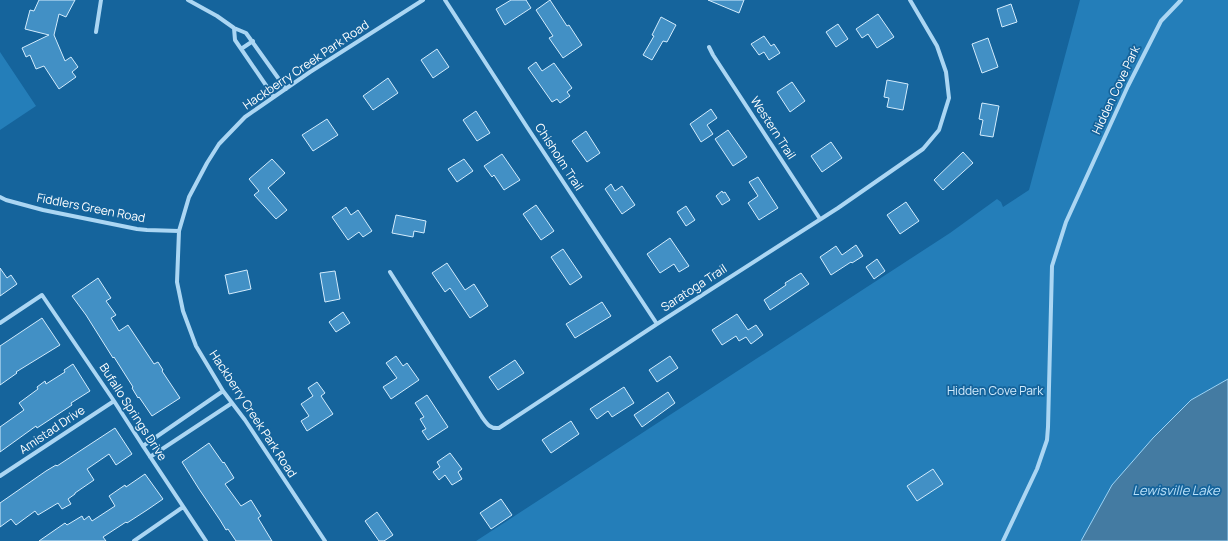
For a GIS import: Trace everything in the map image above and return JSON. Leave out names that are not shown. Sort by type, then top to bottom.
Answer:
[{"type":"street","points":[[96,32],[101,0]]},
{"type":"street","points":[[188,0],[217,16],[234,28],[246,33],[286,89]]},
{"type":"street","name":"Hackberry Creek Park Road","points":[[325,541],[245,420],[223,391],[196,346],[182,311],[177,282],[179,231],[189,197],[207,163],[219,144],[245,117],[423,0]]},
{"type":"street","name":"Chisholm Trail","points":[[445,0],[656,324]]},
{"type":"street","name":"Saratoga Trail","points":[[390,272],[482,417],[488,425],[494,428],[499,428],[656,324],[838,208],[917,154],[923,148],[939,130],[949,98],[946,72],[937,46],[910,0]]},
{"type":"street","name":"Hidden Cove Park","points":[[1003,541],[1036,469],[1047,440],[1052,266],[1056,251],[1066,222],[1128,86],[1161,21],[1181,0]]},
{"type":"street","points":[[234,28],[235,40],[274,97]]},
{"type":"street","points":[[241,49],[252,41]]},
{"type":"street","name":"Western Trail","points":[[709,47],[820,219]]},
{"type":"street","name":"Fiddlers Green Road","points":[[0,197],[43,210],[136,228],[147,230],[179,231]]},
{"type":"street","name":"Bufallo Springs Drive","points":[[0,323],[42,295],[206,541]]},
{"type":"street","points":[[143,446],[223,391]]},
{"type":"street","name":"Amistad Drive","points":[[0,476],[114,401]]},
{"type":"street","points":[[150,458],[232,403]]},
{"type":"street","points":[[134,541],[183,507]]},
{"type":"green space","name":"Hidden Cove Park","points":[[1080,0],[1228,0],[1228,379],[1191,400],[1112,485],[1081,541],[476,541],[950,233],[997,199],[1001,202],[1003,207],[1029,190]]},
{"type":"green space","points":[[0,52],[36,106],[0,130]]},
{"type":"water","name":"Lewisville Lake","points":[[1228,379],[1228,541],[1081,541],[1112,485],[1153,438],[1191,400]]},
{"type":"building","points":[[39,0],[75,0],[66,17],[59,14],[54,35],[65,61],[71,57],[78,67],[72,72],[76,77],[59,89],[44,66],[36,69],[30,55],[26,57],[22,48],[49,35],[25,29],[30,10],[34,11]]},
{"type":"building","points":[[511,0],[526,0],[531,8],[505,25],[496,9]]},
{"type":"building","points":[[550,0],[567,26],[569,25],[582,45],[563,58],[549,38],[553,36],[536,10]]},
{"type":"building","points":[[708,0],[744,0],[739,13]]},
{"type":"building","points":[[1011,4],[1017,22],[1002,27],[997,9]]},
{"type":"building","points":[[878,14],[894,37],[877,48],[868,34],[862,38],[856,29]]},
{"type":"building","points":[[661,17],[676,25],[667,42],[663,41],[652,60],[643,55],[654,36],[652,35]]},
{"type":"building","points":[[838,24],[848,39],[836,47],[826,32]]},
{"type":"building","points":[[764,36],[771,46],[774,44],[780,53],[769,60],[764,52],[759,55],[751,44]]},
{"type":"building","points":[[988,38],[998,67],[982,73],[972,44]]},
{"type":"building","points":[[437,49],[449,67],[433,78],[421,60]]},
{"type":"building","points":[[536,62],[542,71],[554,63],[572,88],[567,92],[570,96],[560,103],[557,99],[552,102],[528,68]]},
{"type":"building","points":[[388,78],[398,93],[373,110],[363,96]]},
{"type":"building","points":[[887,80],[908,84],[903,110],[887,107],[889,98],[884,97]]},
{"type":"building","points":[[792,82],[805,101],[790,112],[777,92]]},
{"type":"building","points":[[982,103],[999,106],[993,137],[980,135],[983,120],[979,119]]},
{"type":"building","points":[[711,109],[717,118],[707,125],[713,134],[701,142],[690,124]]},
{"type":"building","points":[[476,111],[490,133],[477,141],[463,120]]},
{"type":"building","points":[[327,119],[338,135],[313,151],[302,135]]},
{"type":"building","points":[[728,130],[747,157],[733,166],[715,139]]},
{"type":"building","points":[[586,131],[600,153],[587,162],[572,141]]},
{"type":"building","points":[[831,142],[842,158],[822,172],[811,156]]},
{"type":"building","points":[[963,152],[973,163],[943,190],[934,180]]},
{"type":"building","points":[[502,154],[520,180],[504,190],[494,175],[492,177],[484,166]]},
{"type":"building","points":[[272,159],[285,173],[268,188],[287,210],[276,219],[254,195],[259,191],[249,179]]},
{"type":"building","points":[[464,159],[473,171],[457,182],[448,169]]},
{"type":"building","points":[[758,177],[778,208],[759,220],[748,203],[758,196],[749,182]]},
{"type":"building","points":[[611,184],[615,191],[622,186],[635,205],[622,214],[605,189]]},
{"type":"building","points":[[722,191],[723,193],[725,192],[730,200],[722,205],[716,196]]},
{"type":"building","points":[[906,202],[919,221],[900,234],[887,215]]},
{"type":"building","points":[[536,205],[554,231],[541,240],[523,214]]},
{"type":"building","points":[[686,206],[695,220],[686,226],[677,212]]},
{"type":"building","points":[[346,207],[351,215],[358,210],[372,231],[363,237],[359,232],[348,240],[332,217]]},
{"type":"building","points":[[396,215],[426,221],[424,233],[414,231],[413,237],[392,233]]},
{"type":"building","points":[[670,238],[689,266],[679,272],[674,264],[660,273],[647,254]]},
{"type":"building","points":[[856,245],[863,256],[831,275],[820,257],[836,246],[842,255]]},
{"type":"building","points":[[563,249],[582,277],[570,285],[551,257]]},
{"type":"building","points":[[877,259],[885,271],[874,279],[866,267]]},
{"type":"building","points":[[447,263],[465,290],[474,284],[488,306],[470,318],[450,288],[445,292],[432,273]]},
{"type":"building","points":[[0,268],[7,278],[11,275],[17,284],[0,296]]},
{"type":"building","points":[[247,270],[251,289],[229,294],[225,275]]},
{"type":"building","points":[[335,271],[340,299],[325,302],[320,273]]},
{"type":"building","points":[[801,273],[809,284],[770,310],[764,300],[786,285],[785,283]]},
{"type":"building","points":[[98,278],[111,298],[106,301],[116,315],[111,318],[119,331],[128,325],[154,364],[158,362],[163,370],[162,371],[180,398],[152,416],[139,397],[138,398],[132,388],[133,387],[114,357],[113,358],[72,296]]},
{"type":"building","points":[[602,302],[611,316],[575,338],[566,324]]},
{"type":"building","points":[[343,312],[350,323],[336,332],[329,322]]},
{"type":"building","points":[[737,314],[748,330],[756,325],[763,335],[751,344],[746,337],[739,341],[736,336],[722,345],[712,330]]},
{"type":"building","points":[[42,318],[60,345],[16,372],[17,373],[0,385],[0,346]]},
{"type":"building","points":[[396,356],[403,366],[407,363],[419,380],[391,399],[383,387],[397,378],[386,363]]},
{"type":"building","points":[[670,356],[678,368],[657,382],[649,370]]},
{"type":"building","points":[[515,360],[524,373],[498,390],[489,377]]},
{"type":"building","points":[[73,364],[90,391],[71,403],[72,405],[37,428],[36,426],[0,452],[0,427],[24,410],[19,403],[38,389],[37,387],[45,381],[46,384],[65,372],[64,370]]},
{"type":"building","points":[[317,382],[325,393],[321,396],[333,414],[307,431],[301,421],[309,416],[301,404],[313,396],[308,388]]},
{"type":"building","points":[[624,387],[634,403],[612,417],[608,411],[597,419],[590,409]]},
{"type":"building","points":[[668,392],[675,403],[642,427],[634,415]]},
{"type":"building","points":[[427,395],[448,427],[428,440],[422,431],[426,429],[420,419],[424,417],[415,403]]},
{"type":"building","points":[[571,421],[579,434],[551,453],[542,440]]},
{"type":"building","points":[[115,428],[132,454],[116,465],[109,454],[87,469],[94,480],[68,499],[71,504],[62,509],[58,503],[38,515],[35,511],[16,525],[11,519],[0,527],[0,503],[46,471],[56,465],[57,466]]},
{"type":"building","points":[[209,443],[234,478],[225,484],[241,506],[251,500],[261,516],[258,518],[272,541],[236,541],[228,529],[226,530],[199,489],[182,462]]},
{"type":"building","points":[[450,453],[462,469],[458,472],[462,479],[452,485],[445,475],[439,480],[433,472],[440,467],[437,462]]},
{"type":"building","points":[[933,469],[943,484],[917,501],[907,486]]},
{"type":"building","points":[[145,474],[163,499],[103,537],[106,541],[39,541],[65,523],[67,525],[82,516],[84,520],[89,516],[92,521],[115,506],[109,496]]},
{"type":"building","points":[[501,499],[512,515],[491,529],[480,513]]},
{"type":"building","points":[[377,512],[393,535],[384,541],[379,541],[365,521]]}]
